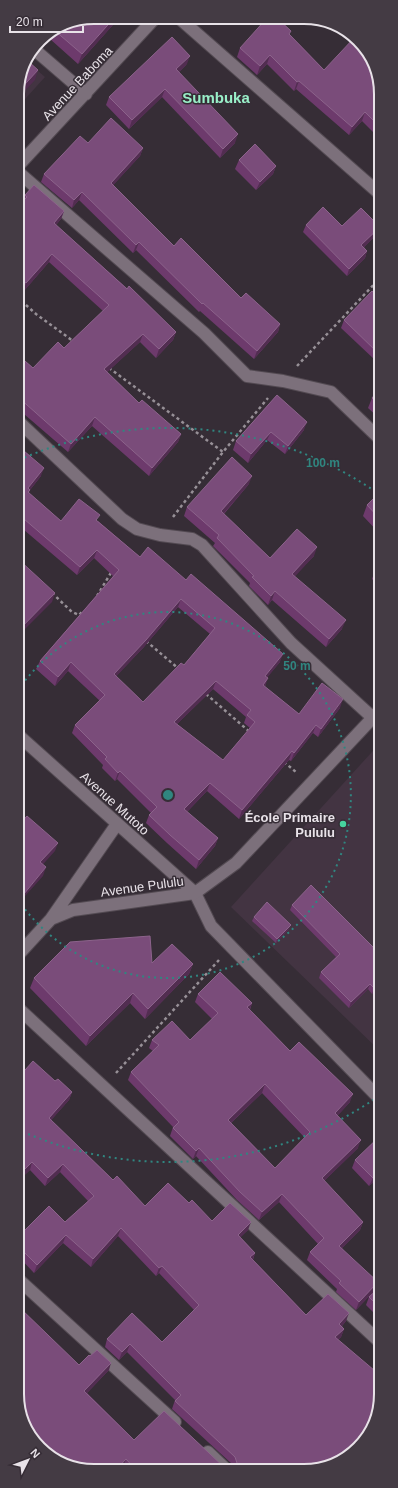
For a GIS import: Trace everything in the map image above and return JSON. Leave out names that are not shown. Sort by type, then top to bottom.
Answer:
[{"type":"street","name":"Avenue Baboma","points":[[24,160],[150,24]]},
{"type":"street","points":[[186,24],[374,189]]},
{"type":"street","points":[[37,52],[86,94]]},
{"type":"street","points":[[24,177],[204,333],[247,376],[283,381],[331,392],[374,433]]},
{"type":"street","points":[[24,427],[122,519],[137,529],[160,535],[192,539],[202,545],[291,643],[374,711]]},
{"type":"street","name":"Avenue Pululu","points":[[24,948],[51,919],[73,910],[195,893],[236,863],[374,715]]},
{"type":"street","name":"Avenue Mutoto","points":[[24,740],[195,893]]},
{"type":"street","points":[[51,919],[117,824]]},
{"type":"street","points":[[195,893],[211,926],[374,1091]]},
{"type":"street","points":[[24,1014],[374,1337]]},
{"type":"street","points":[[24,1284],[181,1427]]},
{"type":"street","points":[[198,1443],[221,1464]]},
{"type":"path","points":[[160,535],[223,452],[283,381],[349,313],[374,285]]},
{"type":"path","points":[[24,303],[73,342]]},
{"type":"path","points":[[104,364],[223,452]]},
{"type":"path","points":[[93,600],[113,570]]},
{"type":"path","points":[[50,592],[72,612],[79,615],[85,610]]},
{"type":"path","points":[[144,639],[179,670]]},
{"type":"path","points":[[203,691],[256,737]]},
{"type":"path","points":[[280,758],[310,784]]},
{"type":"path","points":[[103,1086],[232,946]]},
{"type":"shaded area","points":[[30,64],[45,77],[24,100],[26,76]]},
{"type":"shaded area","name":"École Primaire Pululu","points":[[374,750],[374,1045],[231,907]]},
{"type":"building","points":[[109,24],[82,54],[58,34],[71,28],[85,25]]},
{"type":"building","points":[[262,24],[283,24],[291,31],[289,34],[324,70],[351,42],[367,63],[372,76],[374,121],[365,112],[352,127],[299,81],[297,82],[270,55],[260,66],[240,48]]},
{"type":"building","points":[[172,37],[190,56],[176,69],[238,134],[223,149],[165,89],[132,120],[109,97]]},
{"type":"building","points":[[31,64],[38,70],[25,85]]},
{"type":"building","points":[[111,118],[143,148],[111,183],[174,246],[181,238],[241,298],[246,293],[280,324],[257,351],[203,303],[202,304],[139,242],[136,245],[82,192],[74,200],[44,174],[80,136],[88,143]]},
{"type":"building","points":[[255,144],[276,166],[260,182],[239,160]]},
{"type":"building","points":[[34,185],[64,211],[54,223],[127,289],[129,286],[176,332],[159,349],[143,334],[104,369],[139,403],[142,400],[181,434],[152,468],[95,417],[71,444],[24,402],[24,360],[33,368],[58,342],[64,348],[109,305],[52,254],[26,283],[24,281],[24,200],[27,197],[25,195]]},
{"type":"building","points":[[323,207],[342,226],[361,208],[374,221],[374,233],[361,245],[367,251],[349,269],[306,225]]},
{"type":"building","points":[[372,291],[374,293],[374,349],[344,320]]},
{"type":"building","points":[[277,395],[307,422],[288,446],[271,432],[251,454],[236,441]]},
{"type":"building","points":[[24,451],[44,468],[28,488],[30,490],[28,492],[61,521],[79,499],[100,515],[96,520],[140,557],[148,547],[186,580],[191,574],[283,654],[265,676],[268,678],[263,685],[299,714],[322,683],[343,699],[321,729],[316,725],[294,753],[292,751],[242,810],[210,783],[184,809],[218,838],[199,860],[149,815],[157,807],[120,771],[118,773],[105,759],[107,757],[75,725],[105,695],[71,662],[58,677],[40,661],[119,570],[97,550],[80,567],[24,519]],"holes":[[[181,599],[215,628],[184,665],[181,663],[143,702],[114,674],[146,640]],[[216,681],[251,710],[247,715],[255,722],[223,760],[174,722]]]},
{"type":"building","points":[[232,457],[252,476],[221,511],[270,558],[297,529],[317,547],[292,574],[346,620],[329,639],[275,591],[271,596],[217,538],[219,535],[187,507]]},
{"type":"building","points":[[374,498],[374,513],[367,505]]},
{"type":"building","points":[[24,564],[55,593],[24,625]]},
{"type":"building","points":[[27,816],[58,843],[40,862],[46,867],[24,894],[24,819]]},
{"type":"building","points":[[311,885],[374,948],[374,988],[370,984],[351,1002],[321,972],[340,954],[292,905]]},
{"type":"building","points":[[267,902],[291,925],[277,939],[254,917]]},
{"type":"building","points":[[150,936],[152,963],[172,944],[193,964],[148,1009],[133,993],[90,1036],[34,978],[70,942]]},
{"type":"building","points":[[220,972],[252,1003],[247,1007],[290,1051],[299,1042],[353,1094],[335,1113],[361,1140],[322,1178],[363,1222],[339,1246],[374,1278],[374,1286],[359,1302],[339,1283],[341,1281],[310,1252],[324,1238],[282,1194],[262,1212],[240,1192],[199,1148],[196,1151],[173,1128],[179,1122],[131,1072],[159,1045],[152,1040],[172,1021],[190,1040],[218,1013],[198,994]],"holes":[[[265,1084],[310,1132],[275,1168],[228,1120]]]},
{"type":"building","points":[[33,1061],[55,1081],[58,1079],[72,1092],[49,1118],[113,1180],[117,1176],[145,1206],[168,1183],[189,1203],[192,1200],[212,1221],[230,1203],[251,1222],[238,1235],[255,1253],[250,1257],[306,1315],[328,1294],[349,1313],[339,1324],[344,1329],[335,1337],[374,1370],[374,1399],[372,1412],[365,1429],[357,1440],[347,1450],[339,1455],[327,1460],[313,1463],[236,1464],[235,1457],[175,1401],[181,1395],[130,1344],[122,1352],[107,1339],[132,1313],[162,1342],[199,1305],[162,1266],[159,1268],[121,1228],[93,1259],[66,1235],[37,1265],[24,1252],[24,1231],[49,1206],[65,1222],[94,1196],[63,1164],[48,1178],[32,1162],[24,1170],[24,1071]]},
{"type":"building","points":[[374,1142],[373,1178],[355,1160]]},
{"type":"building","points":[[374,1292],[374,1302],[369,1297]]},
{"type":"building","points":[[24,1312],[79,1365],[89,1355],[90,1356],[97,1350],[111,1363],[84,1391],[134,1440],[164,1411],[221,1464],[131,1464],[126,1459],[121,1464],[80,1463],[59,1455],[51,1450],[48,1447],[48,1440],[41,1440],[36,1433],[26,1412],[24,1394]]},
{"type":"place","name":"École Primaire Pululu","points":[[343,824]]},
{"type":"district","name":"Sumbuka","points":[[216,98]]}]
